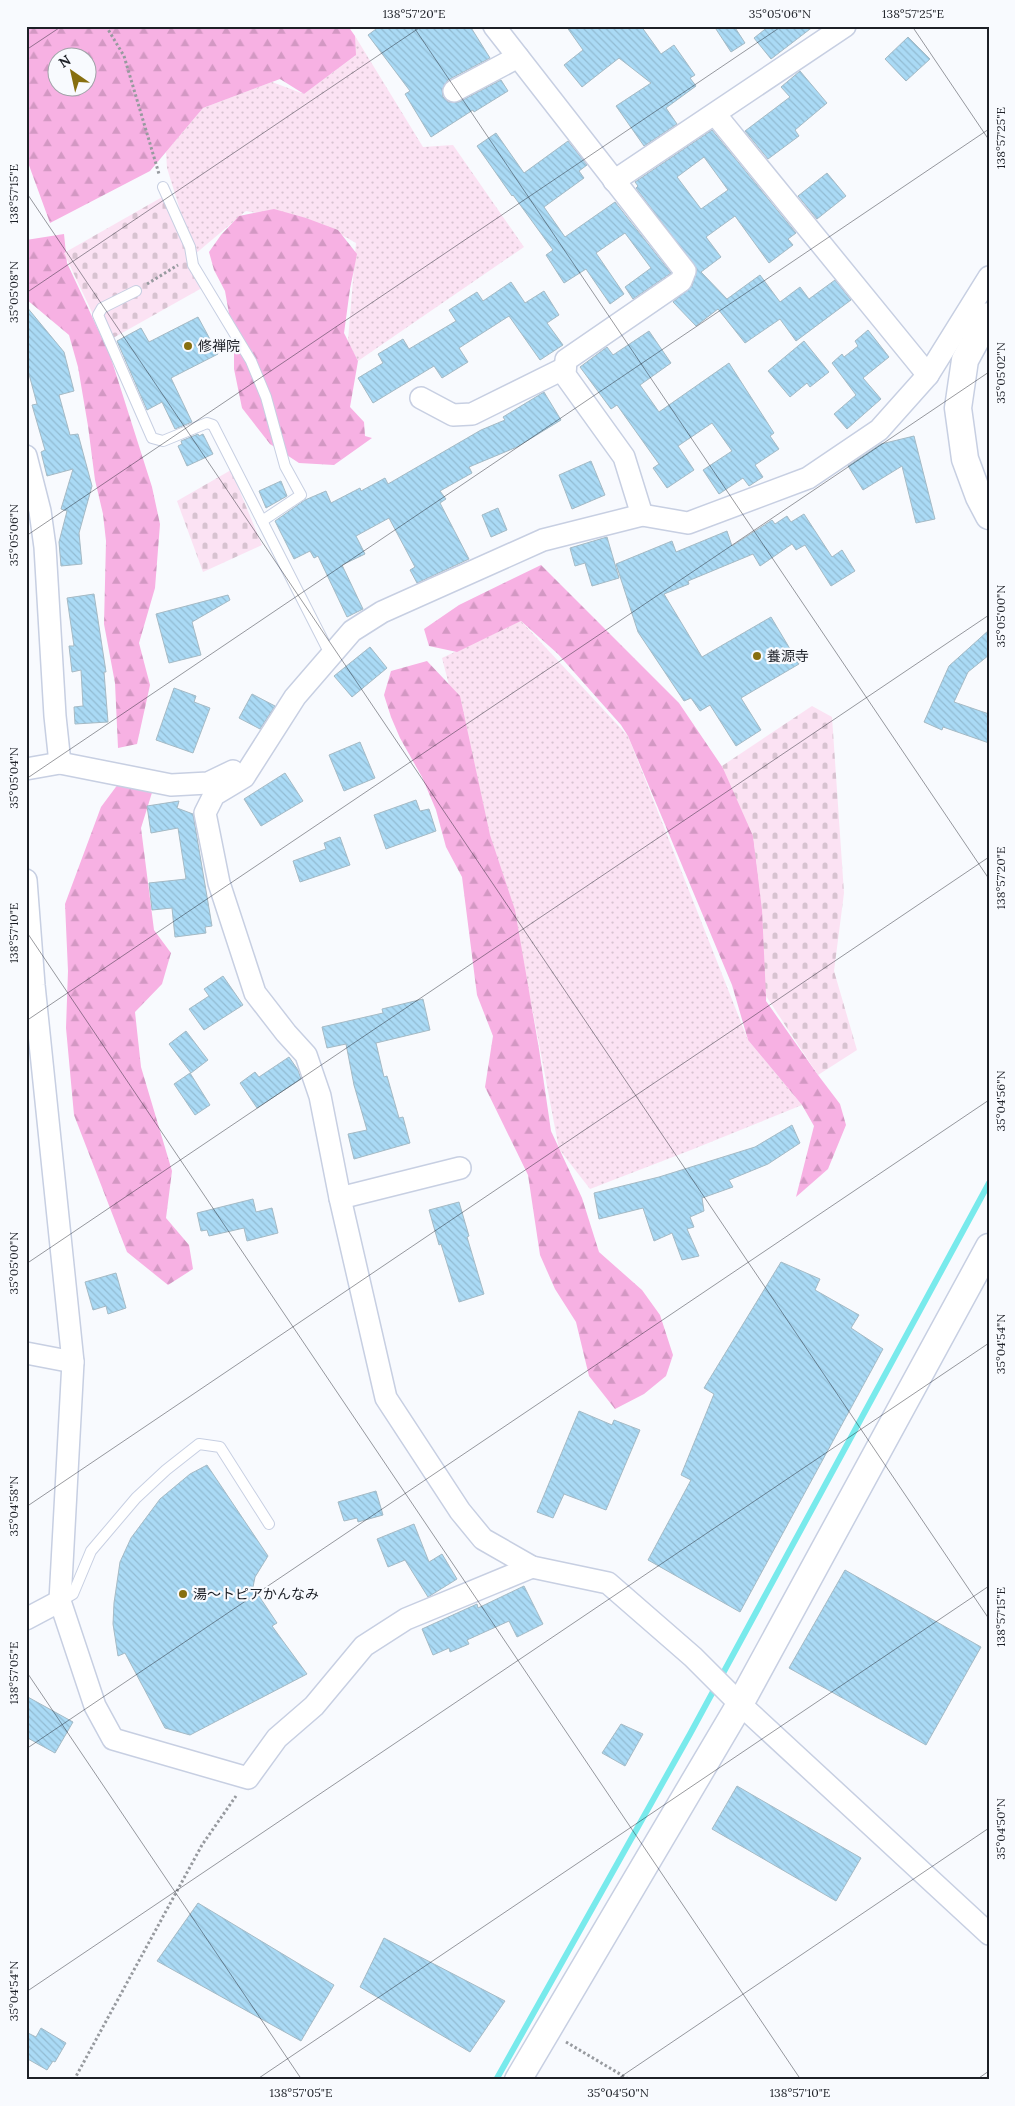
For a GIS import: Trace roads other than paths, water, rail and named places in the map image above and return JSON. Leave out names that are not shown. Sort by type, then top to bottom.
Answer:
[{"type":"street","points":[[494,26],[685,271],[681,281],[566,360],[565,375],[624,457],[642,515]]},
{"type":"street","points":[[614,181],[845,26]]},
{"type":"street","points":[[454,91],[518,58]]},
{"type":"street","points":[[715,114],[928,375]]},
{"type":"street","points":[[989,277],[928,375],[879,430],[808,478],[688,523],[642,515],[543,540],[382,612],[352,631],[295,697],[244,777],[214,795],[205,812],[219,883],[255,993],[306,1055],[320,1096],[340,1198],[386,1398],[460,1511],[483,1539],[532,1567],[608,1583],[693,1656],[733,1697],[989,1934]]},
{"type":"street","points":[[989,316],[964,360],[958,408],[965,459],[979,497],[989,516]]},
{"type":"street","points":[[420,398],[453,415],[472,414],[565,368]]},
{"type":"street","points":[[26,456],[33,512],[45,547],[55,716],[60,764]]},
{"type":"street","points":[[26,768],[60,764],[171,786],[208,783],[229,772],[250,766]]},
{"type":"street","points":[[26,880],[34,985],[73,1362],[60,1601],[94,1706],[113,1739],[248,1778],[277,1738],[314,1706],[364,1646],[406,1619],[532,1567]]},
{"type":"street","points":[[340,1198],[460,1168]]},
{"type":"street","points":[[518,2080],[989,1246]]},
{"type":"street","points":[[26,1353],[73,1362]]},
{"type":"street","points":[[26,1619],[60,1601]]},
{"type":"lane","points":[[163,187],[190,247],[193,265],[250,361],[266,397],[284,466],[301,495],[262,521]]},
{"type":"lane","points":[[136,291],[102,308],[98,315],[152,438],[163,441],[206,423],[213,425],[331,656]]},
{"type":"lane","points":[[60,1601],[73,1594],[91,1551],[136,1498],[166,1470],[199,1444],[220,1447],[269,1524]]},
{"type":"waterway","points":[[496,2080],[690,1734],[989,1183]]},
{"type":"place","name":"修禅院","points":[[188,346]]},
{"type":"place","name":"養源寺","points":[[757,656]]},
{"type":"place","name":"湯～トピアかんなみ","points":[[183,1594]]}]
